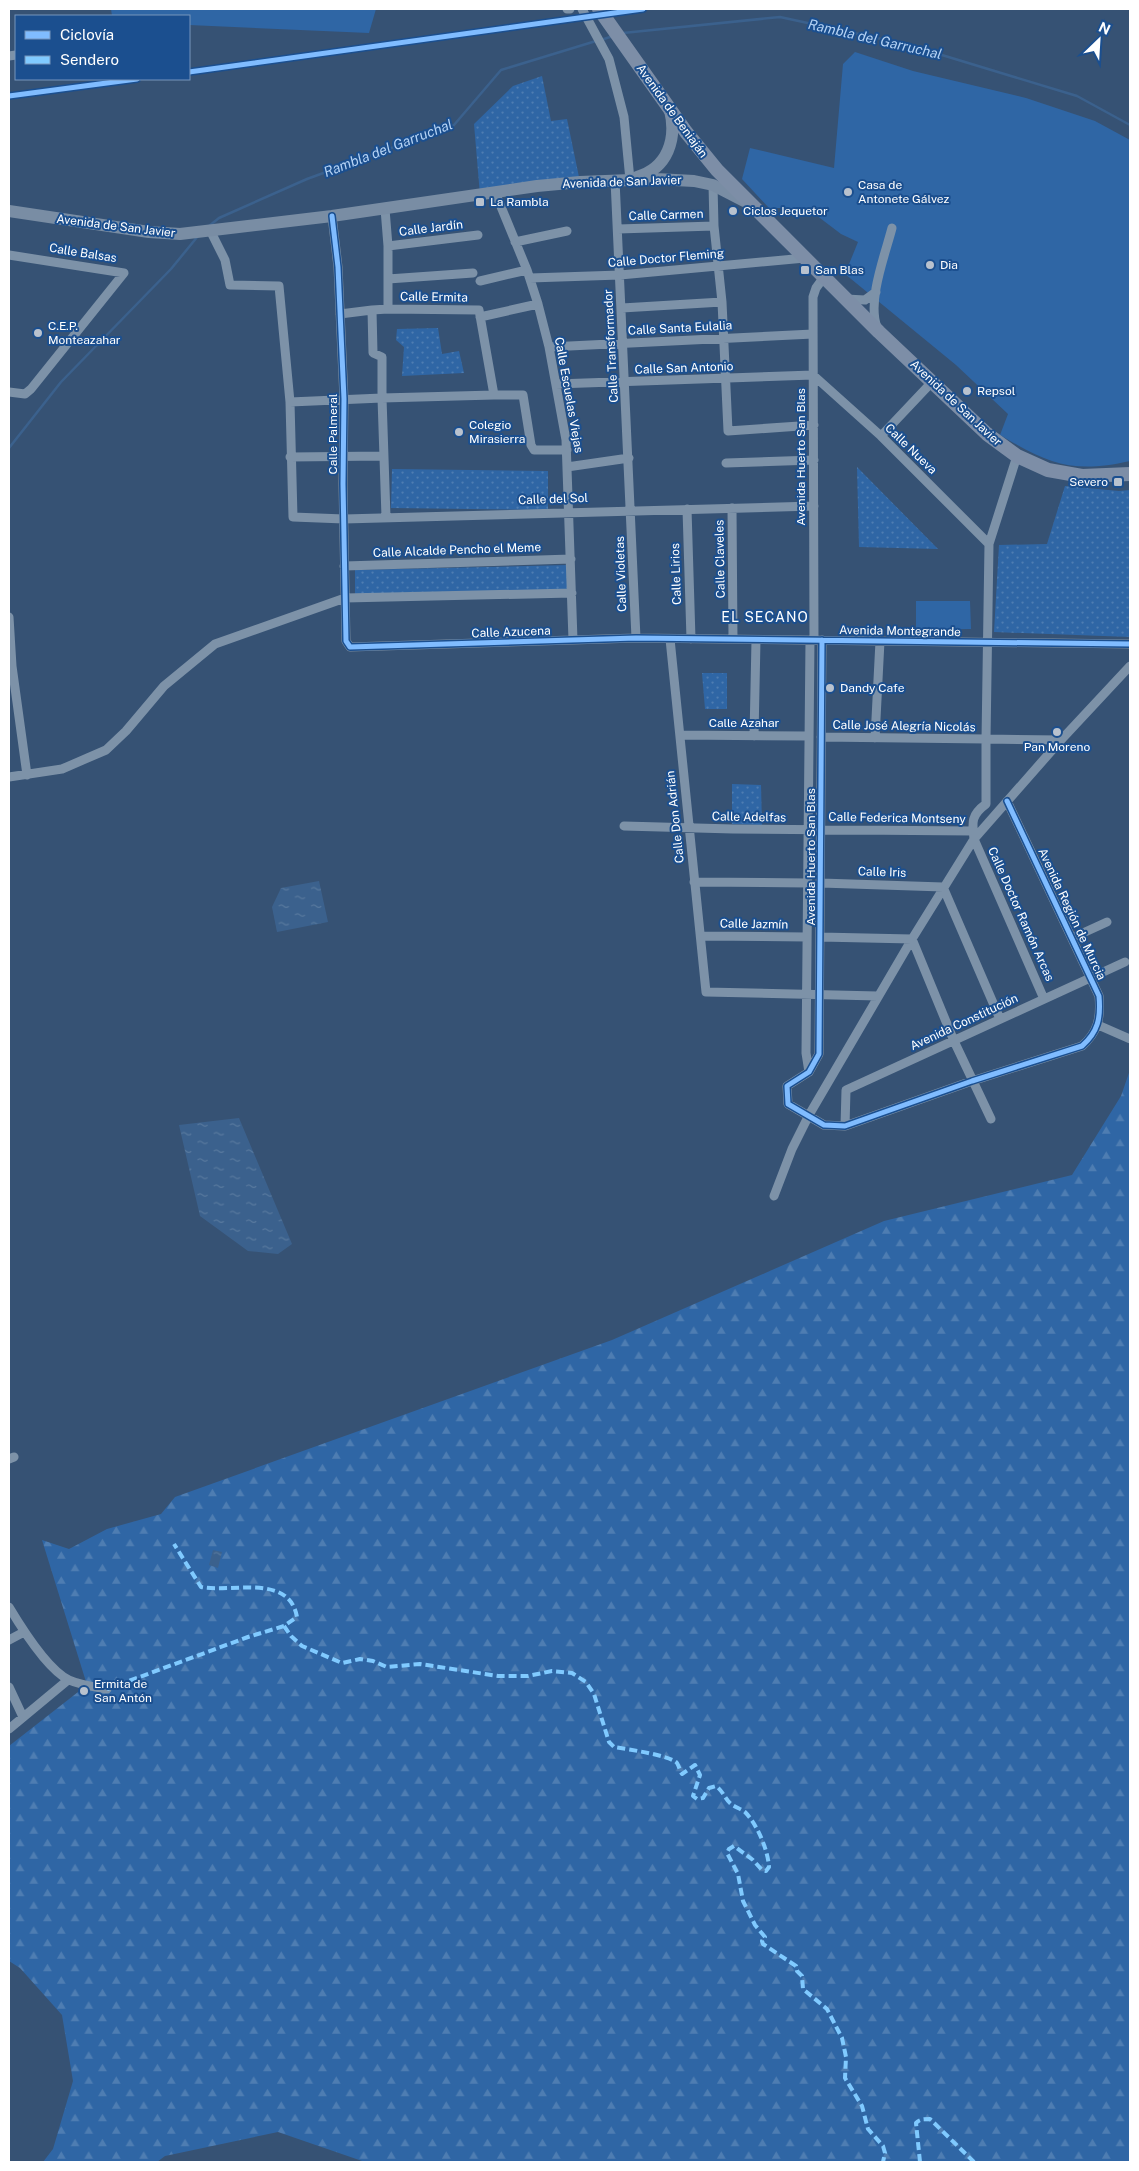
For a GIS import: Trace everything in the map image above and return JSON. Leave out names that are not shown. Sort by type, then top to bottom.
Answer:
[{"type":"main road","name":"Avenida de Beniaján","points":[[599,9],[696,145],[718,181],[752,206]]},
{"type":"main road","points":[[630,180],[650,171],[666,157],[670,148],[673,131],[670,110]]},
{"type":"main road","name":"Avenida de San Javier","points":[[9,211],[149,232],[180,234],[211,232],[332,216],[559,183],[615,180],[718,181]]},
{"type":"main road","name":"Avenida de San Javier","points":[[752,206],[879,332],[987,434],[1017,456],[1033,465],[1065,474],[1100,477],[1130,474]]},
{"type":"street","points":[[582,9],[609,59],[624,117],[630,180]]},
{"type":"street","name":"Calle Transformador","points":[[615,180],[632,510]]},
{"type":"street","points":[[718,181],[714,226],[720,266],[728,431],[814,425]]},
{"type":"street","name":"Calle Escuelas Viejas","points":[[495,192],[538,304],[556,384],[567,450],[573,640]]},
{"type":"street","points":[[385,208],[388,246],[388,309]]},
{"type":"street","name":"Calle Palmeral","points":[[332,216],[338,267],[344,399],[346,642],[347,645],[353,648]]},
{"type":"street","name":"Calle Carmen","points":[[618,229],[714,226]]},
{"type":"street","points":[[879,332],[874,318],[876,292],[892,228]]},
{"type":"street","points":[[515,242],[567,231]]},
{"type":"street","points":[[211,232],[225,260],[230,284],[279,286],[290,402],[290,457],[384,456]]},
{"type":"street","name":"Calle Jardín","points":[[388,246],[478,234]]},
{"type":"street","name":"Calle Balsas","points":[[9,254],[124,272],[31,389],[25,394],[9,392]]},
{"type":"street","name":"Calle Doctor Fleming","points":[[480,281],[528,274],[620,276],[804,258]]},
{"type":"street","points":[[388,279],[473,272]]},
{"type":"street","name":"Avenida Huerto San Blas","points":[[809,1072],[819,1054],[821,883],[821,738],[815,640],[813,298],[816,288],[824,277]]},
{"type":"street","points":[[846,299],[865,300],[876,292]]},
{"type":"street","points":[[622,308],[722,302]]},
{"type":"street","name":"Calle Ermita","points":[[340,314],[388,309],[479,314],[538,304]]},
{"type":"street","points":[[372,310],[373,353],[382,357],[386,517]]},
{"type":"street","points":[[479,314],[494,395]]},
{"type":"street","name":"Calle Santa Eulalia","points":[[549,347],[813,334]]},
{"type":"street","name":"Calle San Antonio","points":[[556,384],[626,383],[813,374]]},
{"type":"street","name":"Calle Nueva","points":[[813,374],[881,436],[989,544]]},
{"type":"street","points":[[881,436],[932,382]]},
{"type":"street","points":[[290,402],[522,395],[531,445],[534,450],[567,450]]},
{"type":"street","points":[[974,835],[973,820],[976,811],[986,804],[989,544],[1017,456]]},
{"type":"street","name":"Calle del Sol","points":[[290,457],[293,517],[344,518],[814,506]]},
{"type":"street","points":[[567,467],[629,458]]},
{"type":"street","points":[[726,463],[814,460]]},
{"type":"street","name":"Calle Claveles","points":[[732,508],[733,639]]},
{"type":"street","name":"Calle Lirios","points":[[687,509],[691,639]]},
{"type":"street","name":"Calle Violetas","points":[[632,510],[636,638]]},
{"type":"street","name":"Calle Alcalde Pencho el Meme","points":[[344,566],[571,559]]},
{"type":"street","points":[[9,777],[62,769],[106,750],[126,731],[164,686],[215,644],[345,598],[572,593]]},
{"type":"street","points":[[9,617],[12,666],[27,775]]},
{"type":"street","name":"Calle Azucena","points":[[353,648],[636,638],[670,639]]},
{"type":"street","name":"Avenida Montegrande","points":[[670,639],[1130,644]]},
{"type":"street","name":"Calle Don Adrián","points":[[670,639],[706,992],[807,993]]},
{"type":"street","points":[[754,736],[756,640]]},
{"type":"street","name":"Avenida Huerto San Blas","points":[[809,1072],[806,1053],[809,736],[815,640]]},
{"type":"street","points":[[875,738],[880,641]]},
{"type":"street","points":[[774,1196],[792,1149],[809,1115],[974,835],[1130,666]]},
{"type":"street","name":"Calle Azahar","points":[[680,736],[809,736]]},
{"type":"street","name":"Calle José Alegría Nicolás","points":[[821,738],[1061,740]]},
{"type":"street","name":"Avenida Región de Murcia","points":[[1006,801],[1099,996],[1098,1026]]},
{"type":"street","name":"Calle Adelfas","points":[[624,826],[821,830]]},
{"type":"street","name":"Calle Federica Montseny","points":[[821,830],[974,835]]},
{"type":"street","name":"Calle Doctor Ramón Arcas","points":[[974,835],[1044,999]]},
{"type":"street","points":[[694,882],[808,883]]},
{"type":"street","name":"Calle Iris","points":[[821,883],[943,887]]},
{"type":"street","points":[[943,887],[1000,1019]]},
{"type":"street","name":"Avenida Región de Murcia","points":[[1072,938],[1107,922]]},
{"type":"street","name":"Calle Jazmín","points":[[701,936],[807,937]]},
{"type":"street","points":[[820,937],[912,939]]},
{"type":"street","points":[[912,939],[954,1040],[991,1119]]},
{"type":"street","name":"Avenida Constitución","points":[[845,1126],[846,1090],[1125,962]]},
{"type":"street","points":[[807,993],[878,996]]},
{"type":"street","points":[[809,1072],[787,1086],[788,1104],[824,1125],[845,1126],[972,1081],[1082,1046],[1091,1038],[1098,1026],[1130,1039]]},
{"type":"street","points":[[9,1607],[24,1632],[49,1663],[68,1680],[107,1690]]},
{"type":"street","points":[[9,1640],[24,1632]]},
{"type":"street","points":[[9,1729],[68,1680]]},
{"type":"street","points":[[9,1687],[23,1717]]},
{"type":"green space","points":[[111,9],[376,9],[369,33],[190,25],[190,15],[112,15]]},
{"type":"green space","points":[[855,52],[913,71],[1026,98],[1095,121],[1130,140],[1130,461],[1093,466],[1062,464],[1033,453],[1000,435],[1008,414],[956,365],[845,274],[858,242],[841,234],[816,215],[800,208],[769,208],[742,179],[750,148],[834,168],[843,64]]},
{"type":"green space","points":[[542,76],[551,121],[567,119],[580,182],[480,195],[474,124],[513,86]]},
{"type":"green space","points":[[438,328],[442,354],[459,351],[464,373],[402,376],[404,347],[396,340],[397,329]]},
{"type":"green space","points":[[857,467],[938,549],[859,547]]},
{"type":"green space","points":[[392,469],[548,471],[548,510],[391,508]]},
{"type":"green space","points":[[1065,486],[1119,491],[1130,490],[1130,637],[994,632],[999,545],[1047,544]]},
{"type":"green space","points":[[569,565],[570,590],[355,595],[355,570]]},
{"type":"green space","points":[[916,601],[970,601],[971,629],[916,630]]},
{"type":"green space","points":[[702,673],[727,673],[727,709],[705,709]]},
{"type":"green space","points":[[732,784],[761,785],[762,825],[732,824]]},
{"type":"green space","points":[[1130,1070],[1130,2162],[365,2162],[278,2132],[165,2156],[157,2162],[43,2162],[53,2149],[73,2081],[62,2015],[20,1968],[9,1961],[9,1746],[87,1685],[42,1540],[69,1549],[107,1529],[161,1514],[175,1497],[612,1340],[884,1221],[1072,1175],[1121,1096]]},
{"type":"water","points":[[319,881],[328,922],[277,932],[272,907],[281,888]]},
{"type":"water","points":[[239,1118],[292,1244],[278,1254],[248,1251],[200,1216],[179,1125]]},
{"type":"water","points":[[213,1550],[222,1552],[218,1568],[209,1565]]},
{"type":"waterway","name":"Rambla del Garruchal","points":[[623,33],[780,17],[909,45],[1077,96],[1130,125]]},
{"type":"waterway","name":"Rambla del Garruchal","points":[[601,40],[613,36]]},
{"type":"waterway","name":"Rambla del Garruchal","points":[[209,226],[219,218],[307,179],[454,125],[501,70],[596,41]]},
{"type":"waterway","name":"Rambla del Garruchal","points":[[9,448],[61,382],[171,269],[198,236]]},
{"type":"marked path","points":[[107,1689],[248,1637],[284,1626],[297,1617],[292,1603],[283,1595],[271,1590],[201,1587],[174,1544]]},
{"type":"marked path","points":[[284,1626],[302,1646],[342,1663],[360,1659],[373,1661],[387,1667],[420,1664],[498,1676],[528,1676],[552,1671],[572,1673],[586,1682],[594,1694],[609,1742],[614,1747],[666,1757],[677,1763],[682,1774],[695,1765],[700,1775],[693,1796],[697,1799],[703,1798],[709,1788],[716,1786],[731,1804],[745,1812],[754,1823],[767,1853],[769,1867],[766,1871],[762,1870],[753,1860],[734,1846],[727,1853],[738,1874],[743,1901],[755,1925],[765,1937],[762,1941],[763,1944],[796,1966],[797,1971],[802,1976],[803,1989],[827,2009],[842,2038],[846,2057],[845,2078],[862,2106],[868,2129],[883,2146],[885,2153],[883,2162]]},
{"type":"marked path","points":[[920,2162],[916,2123],[930,2119],[974,2162]]},
{"type":"cycle path","points":[[190,72],[643,9]]},
{"type":"cycle path","points":[[9,96],[129,80]]},
{"type":"cycle path","points":[[332,216],[338,267],[344,399],[343,484],[346,641],[350,647],[636,638],[1130,644]]},
{"type":"cycle path","points":[[822,640],[819,1054],[809,1072],[787,1086],[788,1104],[824,1125],[845,1126],[972,1081],[1082,1046],[1092,1035],[1099,1018],[1099,996],[1007,801]]},
{"type":"place","name":"Casa de Antonete Gálvez","points":[[848,192]]},
{"type":"place","name":"La Rambla","points":[[480,202]]},
{"type":"place","name":"Ciclos Jequetor","points":[[733,211]]},
{"type":"place","name":"Dia","points":[[930,265]]},
{"type":"place","name":"San Blas","points":[[805,270]]},
{"type":"place","name":"C.E.P. Monteazahar","points":[[38,333]]},
{"type":"place","name":"Repsol","points":[[967,391]]},
{"type":"place","name":"Colegio Mirasierra","points":[[459,432]]},
{"type":"place","name":"Severo","points":[[1118,482]]},
{"type":"place","name":"Dandy Cafe","points":[[830,688]]},
{"type":"place","name":"Pan Moreno","points":[[1057,732]]},
{"type":"place","name":"Ermita de San Antón","points":[[84,1691]]},
{"type":"district","name":"EL SECANO","points":[[765,617]]}]
